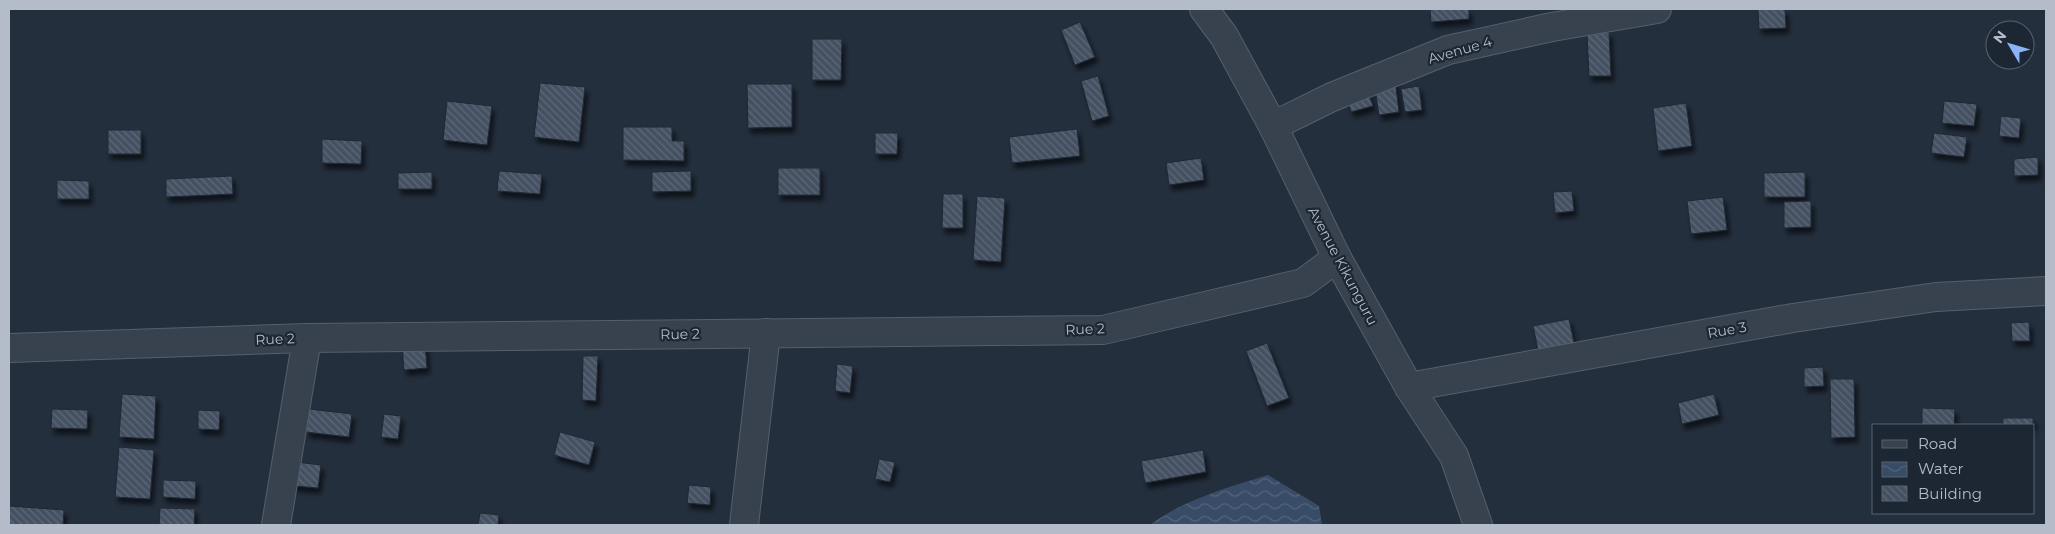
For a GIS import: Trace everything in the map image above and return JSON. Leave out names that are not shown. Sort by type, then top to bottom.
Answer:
[{"type":"street","name":"Avenue Kikunguru","points":[[1204,9],[1224,36],[1273,126],[1337,258],[1409,387],[1454,456],[1478,525]]},
{"type":"street","name":"Avenue 4","points":[[1273,126],[1332,97],[1448,50],[1552,27],[1657,9]]},
{"type":"street","name":"Rue 2","points":[[9,348],[307,338],[1103,330],[1303,283],[1337,258]]},
{"type":"street","name":"Rue 3","points":[[1409,387],[1793,318],[1936,297],[2046,291]]},
{"type":"street","points":[[744,525],[766,333]]},
{"type":"street","points":[[276,525],[307,338]]},
{"type":"water","points":[[1268,475],[1319,506],[1322,525],[1150,525],[1192,501]]},
{"type":"building","points":[[1430,9],[1469,9],[1469,19],[1431,22]]},
{"type":"building","points":[[1758,9],[1785,9],[1786,28],[1759,29]]},
{"type":"building","points":[[1080,22],[1095,57],[1075,65],[1061,30]]},
{"type":"building","points":[[1609,32],[1611,76],[1589,76],[1587,33]]},
{"type":"building","points":[[812,39],[842,39],[841,80],[812,80]]},
{"type":"building","points":[[1098,76],[1109,116],[1092,121],[1081,81]]},
{"type":"building","points":[[1395,79],[1399,112],[1379,115],[1374,82]]},
{"type":"building","points":[[540,83],[585,87],[579,142],[534,137]]},
{"type":"building","points":[[747,84],[792,84],[792,127],[748,128]]},
{"type":"building","points":[[1419,86],[1422,110],[1405,112],[1401,89]]},
{"type":"building","points":[[1367,89],[1373,106],[1351,112],[1346,95]]},
{"type":"building","points":[[447,101],[492,106],[487,145],[443,140]]},
{"type":"building","points":[[1944,101],[1977,104],[1974,126],[1942,123]]},
{"type":"building","points":[[1686,103],[1692,146],[1658,151],[1653,108]]},
{"type":"building","points":[[2001,116],[2021,118],[2019,138],[1999,136]]},
{"type":"building","points":[[623,127],[672,127],[672,141],[684,141],[684,161],[623,160]]},
{"type":"building","points":[[1077,129],[1080,156],[1012,163],[1009,137]]},
{"type":"building","points":[[108,130],[141,130],[141,154],[108,154]]},
{"type":"building","points":[[875,133],[898,133],[897,154],[875,154]]},
{"type":"building","points":[[1934,133],[1967,137],[1964,157],[1931,153]]},
{"type":"building","points":[[322,139],[362,141],[361,164],[322,163]]},
{"type":"building","points":[[2038,157],[2038,175],[2014,176],[2014,159]]},
{"type":"building","points":[[1201,158],[1204,180],[1169,185],[1166,163]]},
{"type":"building","points":[[778,168],[820,168],[820,195],[778,195]]},
{"type":"building","points":[[499,171],[542,174],[540,194],[497,191]]},
{"type":"building","points":[[691,171],[691,191],[652,192],[652,172]]},
{"type":"building","points":[[432,172],[432,189],[398,189],[398,173]]},
{"type":"building","points":[[1805,172],[1805,197],[1764,197],[1764,173]]},
{"type":"building","points":[[232,176],[233,194],[166,197],[166,179]]},
{"type":"building","points":[[57,180],[89,181],[89,199],[57,199]]},
{"type":"building","points":[[1572,191],[1574,211],[1555,213],[1553,192]]},
{"type":"building","points":[[943,194],[963,194],[963,228],[942,228]]},
{"type":"building","points":[[977,196],[1005,198],[1001,262],[973,260]]},
{"type":"building","points":[[1723,197],[1727,230],[1691,234],[1687,201]]},
{"type":"building","points":[[1811,201],[1811,227],[1784,228],[1784,202]]},
{"type":"building","points":[[1569,319],[1574,343],[1538,350],[1533,326]]},
{"type":"building","points":[[2029,322],[2030,341],[2012,341],[2011,323]]},
{"type":"building","points":[[425,343],[427,368],[404,370],[402,345]]},
{"type":"building","points":[[1267,343],[1289,398],[1267,406],[1246,351]]},
{"type":"building","points":[[583,356],[598,356],[596,401],[582,400]]},
{"type":"building","points":[[837,364],[853,366],[850,393],[835,391]]},
{"type":"building","points":[[1823,367],[1824,386],[1804,387],[1804,368]]},
{"type":"building","points":[[1830,379],[1854,379],[1855,437],[1831,438]]},
{"type":"building","points":[[122,394],[156,396],[154,439],[119,437]]},
{"type":"building","points":[[1714,394],[1719,415],[1682,424],[1678,403]]},
{"type":"building","points":[[1922,408],[1955,409],[1954,424],[1922,424]]},
{"type":"building","points":[[52,409],[88,410],[87,429],[51,428]]},
{"type":"building","points":[[309,409],[352,414],[349,437],[306,432]]},
{"type":"building","points":[[198,410],[220,411],[219,430],[198,429]]},
{"type":"building","points":[[384,414],[401,416],[398,439],[381,437]]},
{"type":"building","points":[[2003,418],[2033,418],[2033,424],[2003,424]]},
{"type":"building","points":[[560,432],[595,442],[589,465],[554,455]]},
{"type":"building","points":[[119,447],[154,450],[150,499],[115,497]]},
{"type":"building","points":[[1203,450],[1206,472],[1145,483],[1141,461]]},
{"type":"building","points":[[879,459],[895,462],[890,482],[875,479]]},
{"type":"building","points":[[288,461],[321,465],[318,488],[285,485]]},
{"type":"building","points":[[163,480],[196,481],[195,499],[163,497]]},
{"type":"building","points":[[689,485],[711,487],[710,505],[687,503]]},
{"type":"building","points":[[9,506],[64,510],[63,525],[9,525]]},
{"type":"building","points":[[160,508],[195,509],[194,525],[159,525]]},
{"type":"building","points":[[480,513],[499,515],[498,525],[478,525]]}]
